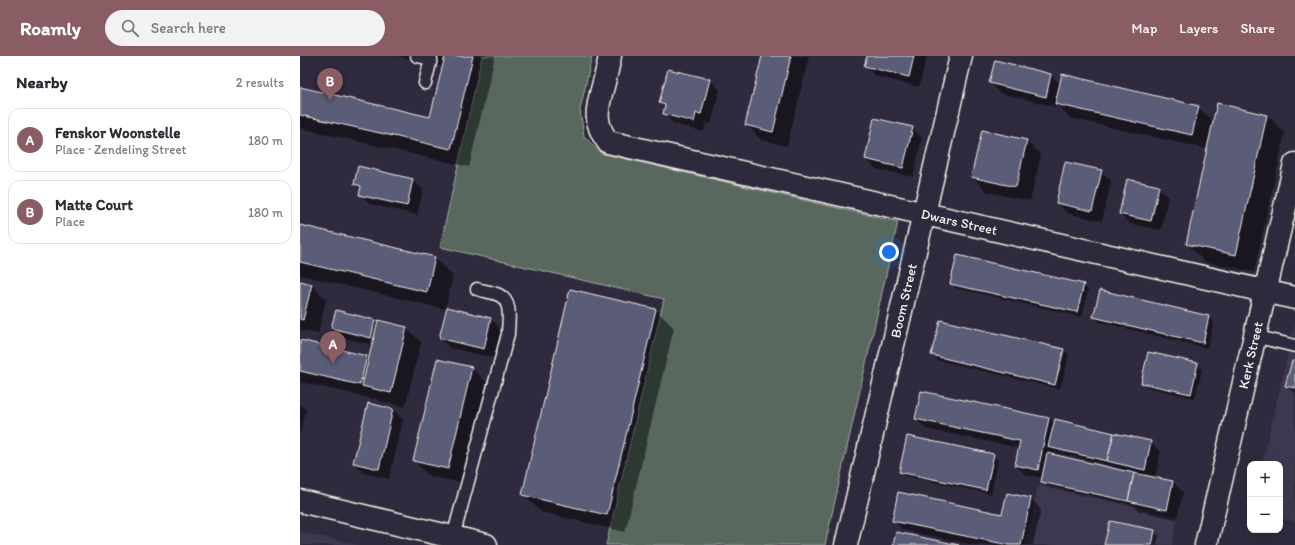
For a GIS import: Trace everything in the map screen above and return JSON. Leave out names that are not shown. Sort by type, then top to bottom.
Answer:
[{"type":"street","name":"Dwars Street","points":[[610,56],[598,107],[598,121],[601,133],[608,142],[1295,298]]},
{"type":"street","name":"Boom Street","points":[[846,545],[961,56]]},
{"type":"street","name":"Kerk Street","points":[[1206,545],[1295,164]]},
{"type":"street","points":[[300,501],[486,545]]},
{"type":"lane","points":[[417,56],[431,59],[425,83]]},
{"type":"lane","points":[[453,537],[508,334],[509,309],[504,299],[498,295],[476,289]]},
{"type":"lane","points":[[1254,336],[1295,346]]},
{"type":"shaded area","points":[[482,56],[592,56],[580,110],[584,136],[600,153],[898,222],[825,545],[606,545],[664,299],[440,247]]},
{"type":"shaded area","points":[[1295,323],[1295,522],[1283,519],[1283,461],[1263,461]]},
{"type":"shaded area","points":[[1038,486],[1178,516],[1172,545],[1025,545]]},
{"type":"shaded area","points":[[300,532],[359,545],[300,545]]},
{"type":"building","points":[[445,56],[473,56],[451,149],[300,115],[300,87],[430,117]]},
{"type":"building","points":[[762,56],[791,56],[773,132],[745,125]]},
{"type":"building","points":[[867,56],[914,56],[909,77],[864,66]]},
{"type":"building","points":[[995,60],[1051,74],[1046,97],[989,83]]},
{"type":"building","points":[[668,69],[710,79],[701,114],[696,113],[694,122],[663,114],[665,105],[659,103]]},
{"type":"building","points":[[1062,74],[1199,106],[1192,135],[1055,104]]},
{"type":"building","points":[[1217,103],[1267,115],[1236,255],[1186,244]]},
{"type":"building","points":[[874,118],[913,127],[903,168],[865,159]]},
{"type":"building","points":[[982,130],[1027,140],[1016,187],[971,177]]},
{"type":"building","points":[[1065,162],[1102,170],[1092,211],[1056,203]]},
{"type":"building","points":[[358,166],[413,179],[407,206],[359,195],[361,186],[354,184]]},
{"type":"building","points":[[1127,179],[1159,186],[1151,221],[1119,214]]},
{"type":"building","points":[[300,225],[435,257],[427,292],[300,262]]},
{"type":"building","points":[[957,255],[1084,284],[1077,312],[950,284]]},
{"type":"building","points":[[300,281],[312,284],[303,320],[300,319]]},
{"type":"building","points":[[570,289],[656,309],[607,515],[522,495]]},
{"type":"building","points":[[1100,290],[1209,316],[1203,343],[1093,317]]},
{"type":"building","points":[[447,307],[491,318],[484,349],[439,338]]},
{"type":"building","points":[[336,310],[375,320],[371,338],[331,328]]},
{"type":"building","points":[[378,320],[407,327],[391,393],[362,386]]},
{"type":"building","points":[[940,320],[1064,349],[1055,385],[931,355]]},
{"type":"building","points":[[300,340],[367,356],[360,385],[300,371]]},
{"type":"building","points":[[1148,352],[1198,363],[1191,394],[1141,383]]},
{"type":"building","points":[[437,359],[472,367],[448,469],[413,461]]},
{"type":"building","points":[[1292,361],[1295,361],[1295,388],[1285,386]]},
{"type":"building","points":[[921,391],[1049,418],[1038,470],[1015,465],[1020,441],[915,419]]},
{"type":"building","points":[[368,403],[393,409],[379,469],[353,463]]},
{"type":"building","points":[[1055,419],[1114,433],[1107,461],[1048,447]]},
{"type":"building","points":[[1114,433],[1151,441],[1145,470],[1107,461]]},
{"type":"building","points":[[907,436],[994,454],[986,490],[899,472]]},
{"type":"building","points":[[1047,453],[1134,473],[1128,501],[1041,482]]},
{"type":"building","points":[[1134,473],[1173,481],[1167,510],[1128,501]]},
{"type":"building","points":[[898,492],[1002,514],[1007,493],[1031,498],[1021,545],[1009,545],[892,521]]},
{"type":"building","points":[[1110,521],[1155,530],[1152,545],[1104,545]]},
{"type":"building","points":[[896,532],[959,545],[893,545]]},
{"type":"place","name":"Matte Court","points":[[330,101]]},
{"type":"place","name":"Fenskor Woonstelle","points":[[333,364]]}]
